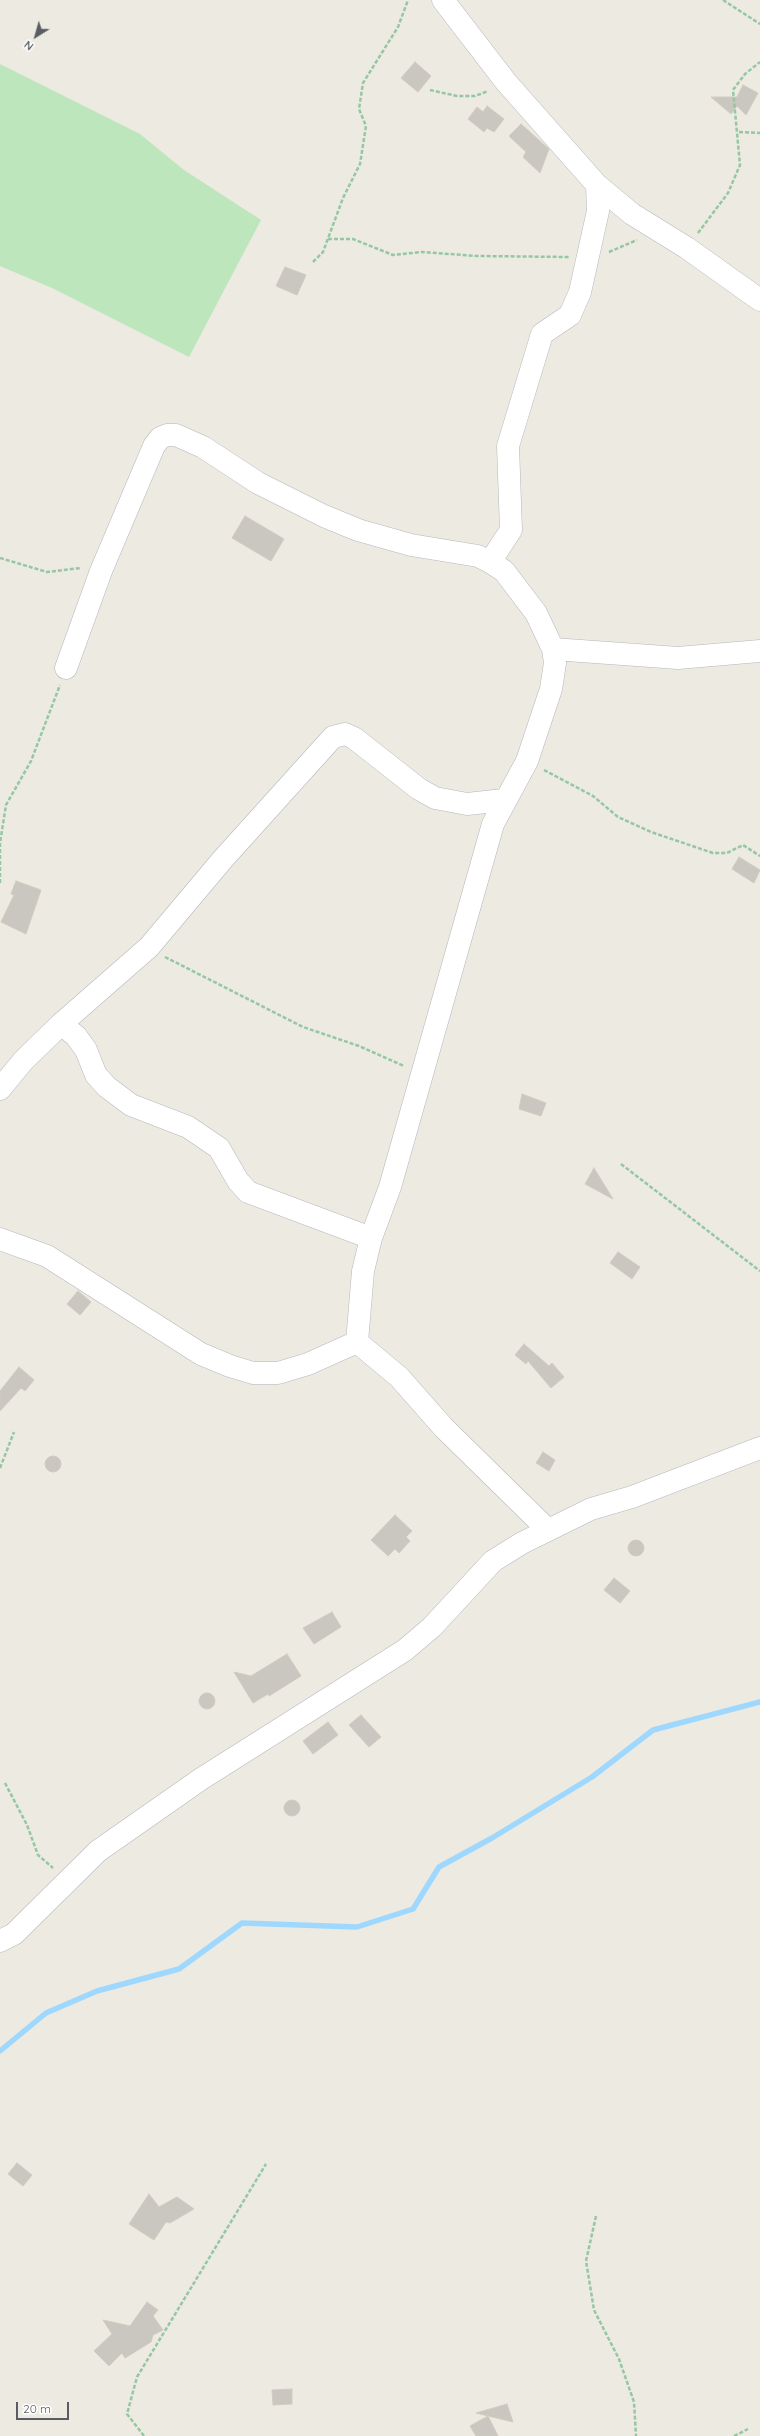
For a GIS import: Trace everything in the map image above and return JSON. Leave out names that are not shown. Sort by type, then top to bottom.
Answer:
[{"type":"street","points":[[443,0],[506,82],[597,185],[612,199],[658,232],[687,248],[760,300]]},
{"type":"street","points":[[490,562],[511,530],[508,446],[542,334],[570,315],[580,292],[598,211],[597,185]]},
{"type":"street","points":[[66,668],[101,571],[154,446],[160,438],[167,435],[176,435],[203,447],[258,483],[351,527],[411,545],[478,556],[490,562],[504,571],[524,596],[536,613],[553,649],[554,663],[552,689],[527,762],[520,778],[504,800],[493,824],[390,1187],[371,1238],[363,1271],[357,1342]]},
{"type":"street","points":[[553,649],[678,658],[760,651]]},
{"type":"street","points":[[0,1089],[23,1061],[61,1024],[149,947],[223,859],[333,737],[345,734],[354,738],[419,789],[435,798],[467,804],[504,800]]},
{"type":"street","points":[[61,1024],[76,1036],[86,1050],[96,1075],[107,1087],[131,1105],[188,1127],[219,1148],[238,1181],[248,1192],[371,1238]]},
{"type":"street","points":[[0,1239],[47,1256],[194,1350],[230,1366],[253,1372],[278,1373],[308,1364],[357,1342]]},
{"type":"street","points":[[357,1342],[399,1377],[444,1428],[547,1529]]},
{"type":"street","points":[[0,1941],[14,1934],[98,1851],[201,1779],[405,1650],[432,1627],[493,1562],[547,1529],[591,1509],[632,1497],[760,1448]]},
{"type":"path","points":[[313,262],[323,252],[343,198],[360,164],[366,126],[359,109],[363,83],[398,27],[408,0]]},
{"type":"path","points":[[723,0],[760,24]]},
{"type":"path","points":[[687,248],[728,194],[740,166],[739,132],[733,90],[745,74],[760,62]]},
{"type":"path","points":[[430,90],[457,96],[475,96],[506,82]]},
{"type":"path","points":[[739,132],[760,133]]},
{"type":"path","points":[[328,239],[353,239],[393,254],[422,252],[477,256],[533,255],[587,258],[608,252],[658,232]]},
{"type":"path","points":[[0,558],[47,572],[87,567],[101,571]]},
{"type":"path","points":[[0,883],[0,843],[6,805],[31,761],[56,700],[66,668]]},
{"type":"path","points":[[527,762],[593,796],[618,817],[651,832],[713,853],[727,853],[743,845],[760,856]]},
{"type":"path","points":[[149,947],[303,1027],[359,1046],[422,1075]]},
{"type":"path","points":[[621,1164],[760,1271]]},
{"type":"path","points":[[0,1468],[14,1432]]},
{"type":"path","points":[[5,1783],[26,1825],[38,1855],[68,1881]]},
{"type":"path","points":[[144,2436],[127,2414],[137,2377],[266,2164]]},
{"type":"path","points":[[596,2216],[586,2261],[594,2310],[619,2359],[634,2402],[636,2436]]},
{"type":"path","points":[[734,2436],[748,2429]]},
{"type":"green space","points":[[0,64],[140,134],[184,170],[261,220],[189,357],[52,288],[0,266]]},
{"type":"building","points":[[415,62],[431,76],[418,92],[401,78]]},
{"type":"building","points":[[743,85],[758,93],[746,115],[737,106],[731,114],[711,97],[737,97]]},
{"type":"building","points":[[487,106],[504,119],[494,132],[487,128],[484,132],[468,119],[477,107],[483,112]]},
{"type":"building","points":[[521,124],[549,149],[540,173],[523,157],[526,152],[509,136]]},
{"type":"building","points":[[285,267],[306,275],[297,295],[276,286]]},
{"type":"building","points":[[245,516],[284,539],[271,561],[232,538]]},
{"type":"building","points":[[739,857],[760,870],[754,883],[732,869]]},
{"type":"building","points":[[16,881],[41,890],[26,934],[1,922],[14,895],[11,894]]},
{"type":"building","points":[[522,1094],[546,1103],[541,1116],[519,1109]]},
{"type":"building","points":[[594,1168],[613,1199],[585,1184]]},
{"type":"building","points":[[618,1252],[640,1267],[632,1279],[610,1263]]},
{"type":"building","points":[[78,1291],[91,1302],[80,1315],[67,1304]]},
{"type":"building","points":[[524,1344],[549,1366],[552,1363],[564,1377],[551,1388],[528,1361],[526,1364],[515,1355]]},
{"type":"building","points":[[19,1367],[34,1380],[25,1391],[21,1388],[0,1411],[0,1391]]},
{"type":"building","points":[[543,1452],[555,1460],[549,1471],[536,1463]]},
{"type":"building","points":[[53,1456],[60,1461],[61,1464],[56,1471],[53,1472],[46,1467],[45,1464],[50,1457]]},
{"type":"building","points":[[395,1515],[412,1531],[406,1537],[410,1541],[399,1553],[395,1549],[388,1556],[371,1540]]},
{"type":"building","points":[[636,1540],[643,1545],[644,1548],[639,1555],[636,1556],[629,1551],[628,1548],[633,1541]]},
{"type":"building","points":[[614,1578],[630,1591],[620,1603],[604,1590]]},
{"type":"building","points":[[332,1612],[341,1627],[314,1644],[303,1628]]},
{"type":"building","points":[[287,1654],[301,1676],[269,1696],[268,1694],[253,1703],[234,1672],[251,1676]]},
{"type":"building","points":[[207,1693],[214,1698],[215,1701],[210,1708],[207,1709],[200,1704],[199,1701],[204,1694]]},
{"type":"building","points":[[361,1715],[381,1737],[369,1747],[349,1725]]},
{"type":"building","points":[[328,1722],[338,1735],[313,1754],[303,1741]]},
{"type":"building","points":[[292,1800],[299,1805],[300,1808],[295,1815],[292,1816],[285,1811],[284,1808],[289,1801]]},
{"type":"building","points":[[17,2163],[32,2175],[23,2186],[8,2174]]},
{"type":"building","points":[[149,2194],[159,2207],[177,2197],[194,2209],[170,2223],[166,2222],[154,2240],[129,2224]]},
{"type":"building","points":[[147,2302],[158,2310],[153,2316],[163,2330],[153,2335],[151,2342],[125,2358],[122,2353],[109,2366],[94,2351],[112,2334],[103,2320],[130,2326]]},
{"type":"building","points":[[292,2389],[292,2404],[273,2405],[272,2390]]},
{"type":"building","points":[[507,2404],[513,2422],[476,2413]]},
{"type":"building","points":[[488,2416],[498,2436],[476,2436],[470,2426]]},
{"type":"waterway","points":[[0,2051],[46,2013],[97,1991],[179,1969],[242,1923],[357,1927],[413,1909],[439,1867],[492,1838],[592,1777],[653,1730],[760,1702]]}]
